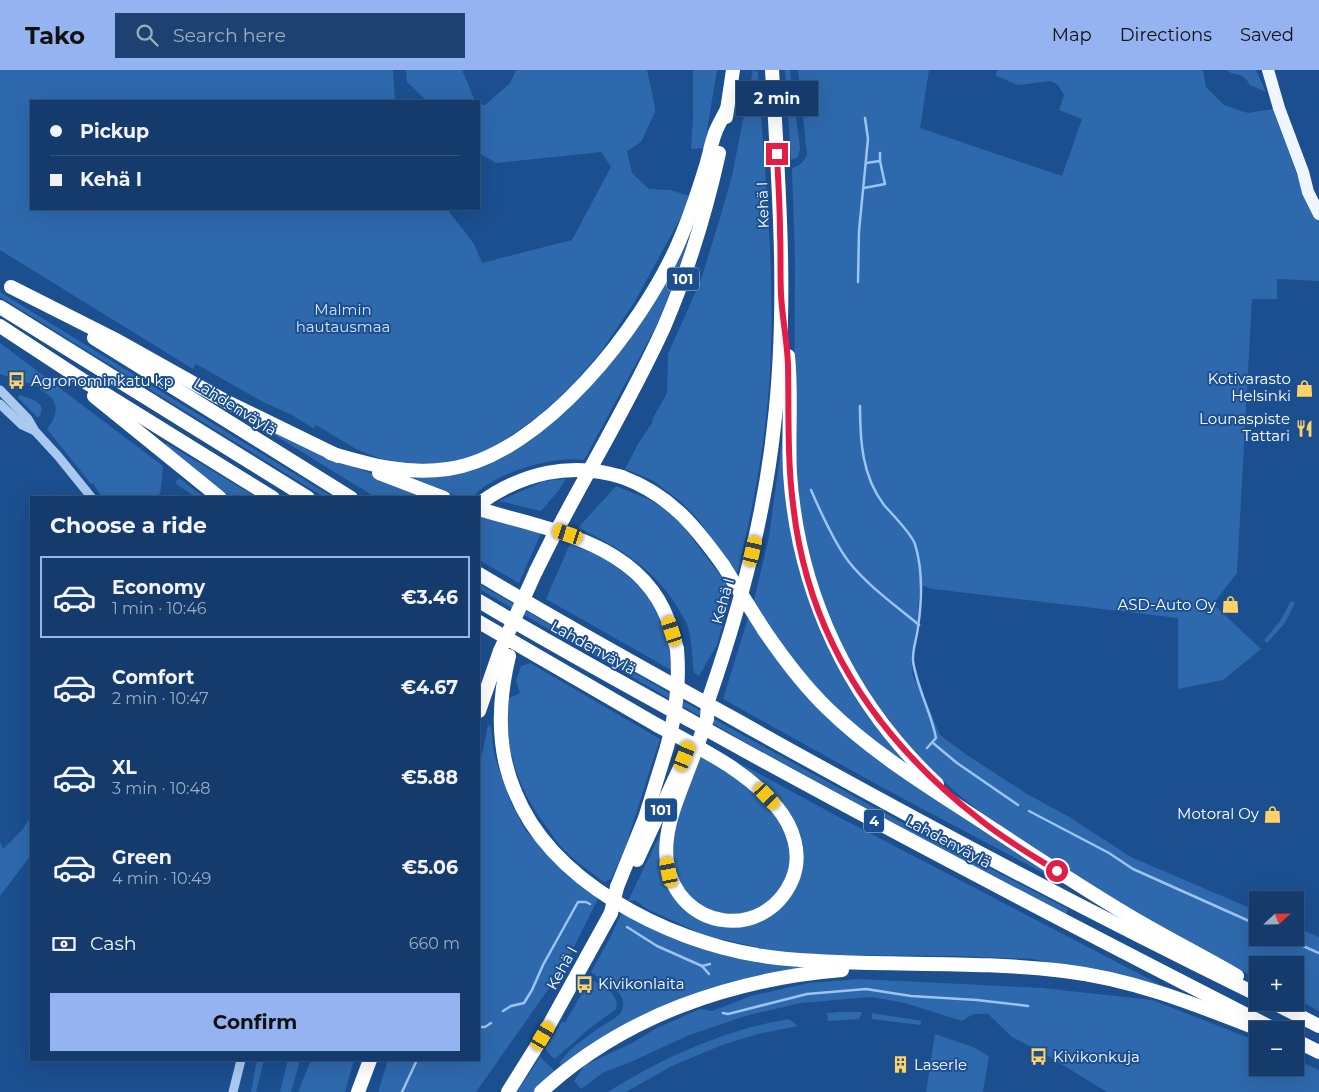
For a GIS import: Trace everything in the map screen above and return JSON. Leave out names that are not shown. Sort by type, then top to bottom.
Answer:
[{"type":"highway","name":"101","points":[[504,653],[516,632],[518,609],[536,571],[648,361],[676,296],[701,226],[727,110],[733,70]]},
{"type":"highway","name":"Kehä I","points":[[508,1092],[547,1028],[611,913],[620,888],[689,758],[717,675],[747,575],[763,498],[777,396],[781,294],[780,212],[772,70]]},
{"type":"highway","points":[[330,453],[379,467],[412,472],[450,469],[472,463],[505,447],[526,434],[561,405],[604,360],[629,328],[651,295],[677,246],[692,211],[715,133],[727,110]]},
{"type":"highway","points":[[6,283],[118,341],[227,402],[330,453],[439,496]]},
{"type":"highway","name":"Lahdenväylä","points":[[6,283],[348,496]]},
{"type":"highway","points":[[781,294],[788,361],[789,449],[793,505],[802,558],[821,617],[839,656],[859,691],[896,742],[928,776],[980,820]]},
{"type":"highway","points":[[0,307],[305,496]]},
{"type":"highway","points":[[0,326],[269,496]]},
{"type":"highway","points":[[41,353],[218,496]]},
{"type":"highway","points":[[480,503],[512,483],[545,473],[570,470],[594,470],[622,477],[651,490],[677,509],[697,530],[723,565],[786,661],[804,684],[855,734],[939,794],[1042,862],[1129,916],[1249,982]]},
{"type":"highway","points":[[480,509],[568,534],[620,560],[645,582],[661,604],[668,618],[677,649],[676,704],[667,747],[645,818],[620,888]]},
{"type":"highway","name":"Lahdenväylä","points":[[480,575],[800,756],[999,864],[1076,905],[1249,991]]},
{"type":"highway","name":"Lahdenväylä","points":[[480,602],[791,777],[999,888],[1258,1021]]},
{"type":"highway","points":[[480,623],[705,752],[745,778],[767,796],[786,819],[797,849],[797,860],[792,879],[783,896],[760,914],[732,921],[696,912],[685,902],[672,882],[666,860],[667,839],[689,758]]},
{"type":"highway","points":[[480,709],[504,653]]},
{"type":"highway","points":[[504,653],[500,712],[502,744],[508,776],[520,805],[536,830],[566,865],[626,909],[660,926],[725,949],[757,956],[882,965],[969,964],[1024,967],[1107,978],[1172,996],[1249,1025]]},
{"type":"highway","points":[[541,1092],[580,1061],[604,1045],[643,1023],[685,1004],[746,984],[778,977],[882,965]]},
{"type":"highway","points":[[1290,1011],[1319,1026]]},
{"type":"highway","points":[[1302,1011],[1319,1021]]},
{"type":"highway","points":[[1304,1045],[1319,1052]]},
{"type":"highway","points":[[349,1092],[360,1061]]},
{"type":"highway","points":[[358,1092],[370,1061]]},
{"type":"main road","points":[[1260,70],[1279,108]]},
{"type":"main road","points":[[1268,70],[1308,192],[1319,214]]},
{"type":"main road","points":[[1303,172],[1319,198]]},
{"type":"street","points":[[0,390],[28,419],[90,496]]},
{"type":"street","points":[[0,404],[22,425],[36,431]]},
{"type":"street","points":[[232,1092],[241,1061]]},
{"type":"green space","name":"Malmin hautausmaa","points":[[0,70],[393,70],[395,100],[30,100],[30,210],[448,210],[474,244],[482,263],[572,240],[611,167],[601,152],[496,163],[480,154],[480,105],[485,105],[510,83],[516,70],[647,70],[655,112],[641,142],[627,151],[632,173],[649,189],[670,190],[690,196],[681,217],[634,303],[600,353],[572,385],[540,415],[496,446],[456,463],[409,463],[381,459],[356,449],[316,425],[313,428],[196,364],[193,369],[0,250]]},
{"type":"green space","points":[[406,70],[462,70],[475,100],[426,100],[407,82]]},
{"type":"green space","points":[[693,70],[717,70],[704,148],[691,149],[693,117]]},
{"type":"green space","points":[[753,70],[758,72],[768,210],[772,314],[771,349],[770,377],[760,463],[750,519],[737,574],[696,517],[680,501],[652,480],[625,469],[667,393],[668,354],[701,280],[722,211],[732,176]]},
{"type":"green space","points":[[785,70],[790,70],[800,148],[798,157],[791,160]]},
{"type":"green space","points":[[798,70],[929,70],[920,128],[1062,176],[1082,119],[1059,110],[1064,95],[1058,85],[1051,81],[1018,85],[996,76],[997,70],[1203,70],[1206,87],[1224,105],[1248,113],[1273,109],[1298,177],[1319,216],[1319,281],[1277,279],[1277,299],[1252,299],[1237,573],[1213,604],[1261,649],[1223,680],[1178,689],[1178,618],[933,589],[920,585],[917,626],[911,659],[913,676],[940,735],[967,755],[1131,857],[1249,908],[1249,946],[1304,946],[1304,931],[1319,937],[1319,1011],[1304,1003],[1304,956],[1249,956],[1249,975],[1120,904],[1004,830],[959,795],[912,752],[874,706],[833,630],[810,563],[800,510],[794,431],[795,261],[792,168],[801,163],[807,155]]},
{"type":"green space","points":[[1227,70],[1256,70],[1266,92],[1250,85],[1240,75]]},
{"type":"green space","points":[[688,238],[683,257],[658,323],[584,460],[557,460],[509,473],[482,488],[474,496],[457,496],[402,477],[428,477],[458,472],[555,417]]},
{"type":"green space","points":[[0,292],[332,496],[319,494],[0,297]]},
{"type":"green space","points":[[0,343],[163,466],[159,496],[101,496],[93,483],[91,484],[47,429],[56,412],[56,406],[51,397],[40,390],[40,387],[0,374]]},
{"type":"green space","points":[[19,395],[33,400],[40,405],[42,408],[38,418],[18,398]]},
{"type":"green space","points":[[245,417],[341,462],[430,496],[373,496]]},
{"type":"green space","points":[[784,426],[815,610],[912,768],[856,726],[825,698],[796,665],[753,604],[769,537]]},
{"type":"green space","points":[[166,443],[254,496],[230,496],[164,445]]},
{"type":"green space","points":[[179,478],[203,496],[194,496],[175,483]]},
{"type":"green space","points":[[566,479],[541,511],[499,501],[544,481]]},
{"type":"green space","points":[[616,486],[648,499],[674,514],[732,591],[717,645],[699,676],[694,673],[687,625],[683,616],[660,583],[622,552],[578,528]]},
{"type":"green space","points":[[480,512],[542,531],[519,583],[480,561]]},
{"type":"green space","points":[[570,544],[595,554],[622,571],[651,601],[659,612],[668,633],[673,671],[546,599]]},
{"type":"green space","points":[[480,585],[746,737],[901,822],[1068,909],[1066,914],[898,826],[743,741],[480,590]]},
{"type":"green space","points":[[1291,601],[1295,603],[1285,623],[1267,643],[1264,640],[1280,621]]},
{"type":"green space","points":[[480,615],[721,753],[833,814],[1174,992],[1033,959],[952,956],[815,955],[772,951],[704,935],[647,909],[635,900],[628,901],[668,818],[664,835],[684,905],[744,924],[796,881],[783,806],[480,619]]},
{"type":"green space","points":[[749,615],[814,700],[1068,886],[887,790],[723,699]]},
{"type":"green space","points":[[530,663],[660,739],[625,848],[611,879],[604,882],[574,859],[558,843],[528,798],[515,768],[508,736],[507,699],[520,693],[516,681],[521,666]]},
{"type":"green space","points":[[488,725],[491,727],[494,753],[502,779],[512,805],[526,831],[574,880],[598,899],[564,967],[476,1092],[378,1092],[388,1061],[480,1061],[480,764]]},
{"type":"green space","points":[[699,755],[735,777],[772,808],[784,826],[790,844],[791,860],[786,881],[768,903],[747,913],[726,915],[698,905],[682,889],[671,861],[673,834]]},
{"type":"green space","points":[[30,818],[30,856],[0,896],[0,842],[3,849],[22,830]]},
{"type":"green space","points":[[622,912],[809,967],[739,981],[563,1068],[559,1063],[568,1052],[617,1016],[623,1007],[622,998],[619,993],[591,972]]},
{"type":"green space","points":[[590,979],[613,994],[617,1004],[616,1009],[590,1028],[556,1058],[553,1058],[545,1049],[562,1022],[565,1023]]},
{"type":"green space","points":[[859,979],[1042,988],[1152,1000],[1249,1038],[1249,1076],[1304,1076],[1304,1063],[1319,1070],[1319,1092],[1107,1092],[1043,1053],[1012,1037],[988,1014],[973,1014],[962,1021],[905,1003],[871,997],[801,1003],[745,1016],[687,1036],[631,1062],[604,1072],[581,1089],[574,1081],[585,1065],[632,1043],[655,1029],[700,1009],[712,1011],[751,996],[809,983]]},
{"type":"green space","points":[[862,1012],[859,1019],[828,1021],[827,1013]]},
{"type":"green space","points":[[872,1013],[922,1021],[920,1025],[872,1019]]},
{"type":"green space","points":[[789,1019],[798,1026],[758,1034],[722,1045],[672,1066],[626,1092],[608,1092],[651,1067],[695,1046],[741,1030]]},
{"type":"green space","points":[[935,1034],[973,1047],[989,1056],[983,1092],[926,1092]]},
{"type":"green space","points":[[540,1057],[557,1073],[534,1092],[517,1092]]},
{"type":"green space","points":[[257,1061],[264,1061],[256,1092],[251,1092]]},
{"type":"green space","points":[[288,1061],[300,1061],[291,1092],[280,1092]]},
{"type":"green space","points":[[311,1061],[354,1061],[345,1092],[298,1092]]},
{"type":"waterway","points":[[858,282],[859,231],[868,139],[865,118]]},
{"type":"waterway","points":[[880,153],[880,161]]},
{"type":"waterway","points":[[864,188],[885,184],[880,161],[866,163]]},
{"type":"waterway","points":[[860,406],[862,445],[871,482],[884,505],[910,535],[918,554],[921,596],[913,661],[936,738],[927,748]]},
{"type":"waterway","points":[[811,490],[833,537],[856,571],[919,625]]},
{"type":"waterway","points":[[933,743],[957,763],[1018,805]]},
{"type":"waterway","points":[[1029,811],[1109,853],[1133,869],[1249,921]]},
{"type":"waterway","points":[[503,1011],[511,1006],[524,1003],[578,902],[590,904]]},
{"type":"waterway","points":[[627,927],[657,946],[702,966],[710,964]]},
{"type":"waterway","points":[[1303,946],[1319,953]]},
{"type":"waterway","points":[[702,966],[709,974]]},
{"type":"waterway","points":[[723,1013],[728,1014],[807,994],[866,989],[911,996],[977,1000],[1028,1006]]},
{"type":"waterway","points":[[480,1027],[485,1027],[491,1023]]},
{"type":"waterway","points":[[402,1092],[417,1061]]},
{"type":"place","name":"Agronominkatu kp","points":[[17,381]]},
{"type":"place","name":"Kotivarasto Helsinki","points":[[1305,388]]},
{"type":"place","name":"Lounaspiste Tattari","points":[[1304,428]]},
{"type":"place","name":"ASD-Auto Oy","points":[[1230,605]]},
{"type":"place","name":"Motoral Oy","points":[[1273,814]]},
{"type":"place","name":"Kivikonlaita","points":[[584,984]]},
{"type":"place","name":"Kivikonkuja","points":[[1039,1057]]},
{"type":"place","name":"Laserle","points":[[900,1065]]},
{"type":"route","points":[[777,154],[781,294],[788,361],[790,473],[793,505],[802,558],[821,617],[853,682],[896,742],[946,793],[980,820],[1057,871]]}]
